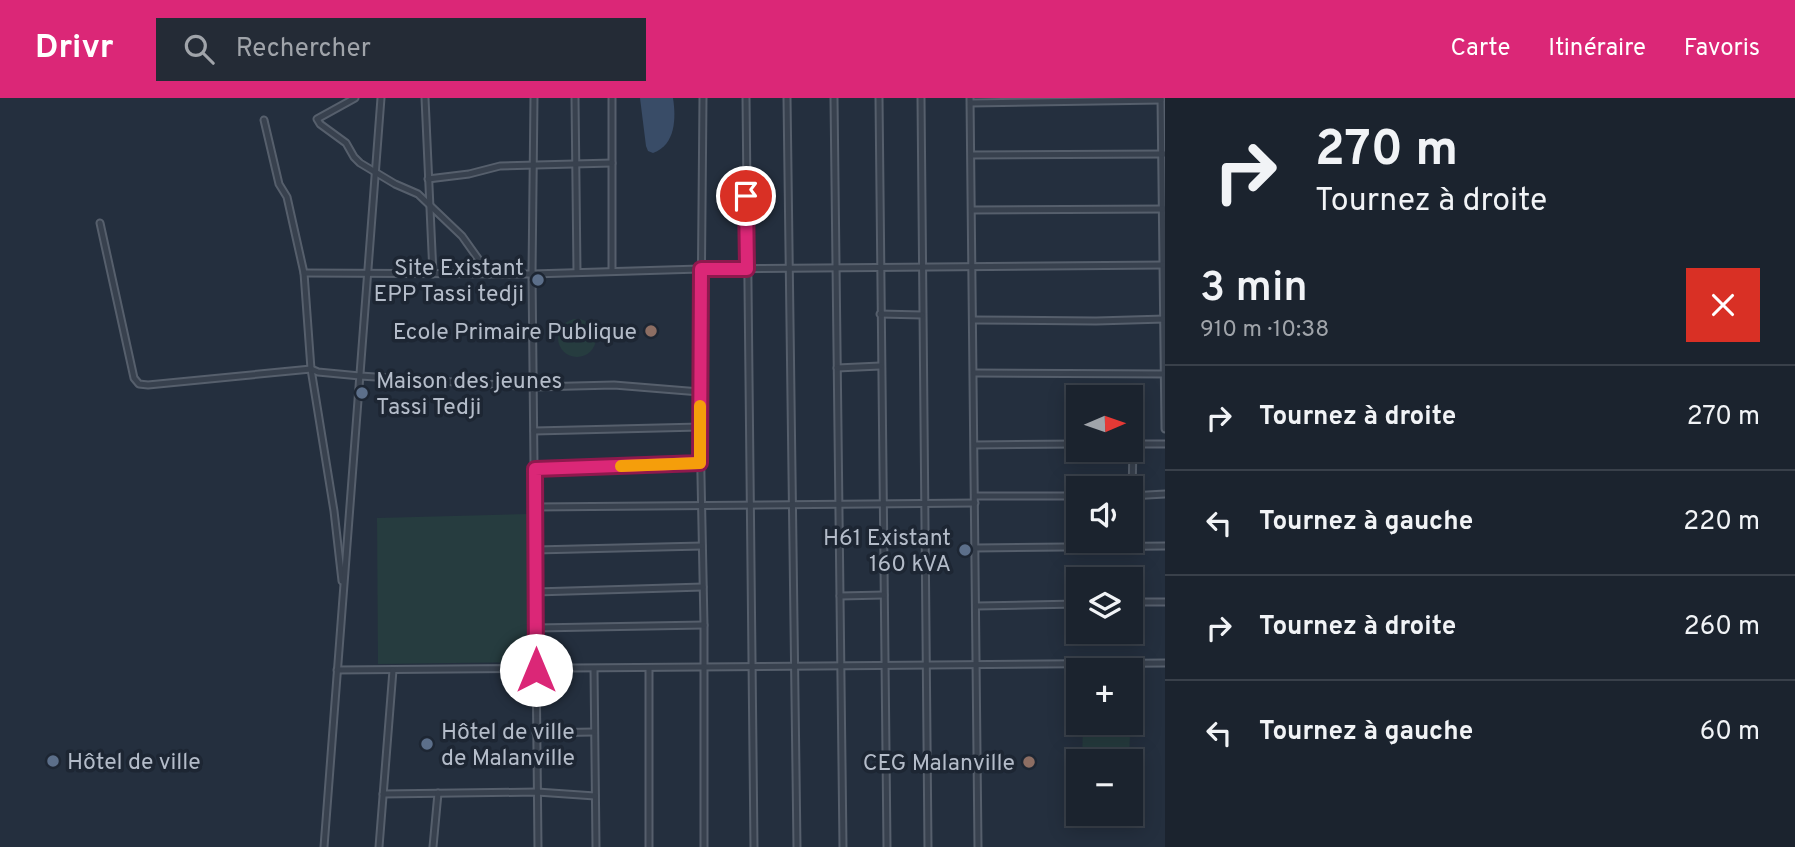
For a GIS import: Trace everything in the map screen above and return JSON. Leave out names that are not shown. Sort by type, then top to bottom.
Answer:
[{"type":"street","points":[[355,98],[317,119],[321,126],[350,147],[355,160],[418,194],[462,236],[489,274]]},
{"type":"street","points":[[324,847],[381,98]]},
{"type":"street","points":[[425,98],[433,274]]},
{"type":"street","points":[[534,98],[532,274],[538,847]]},
{"type":"street","points":[[575,98],[577,272]]},
{"type":"street","points":[[612,98],[612,271]]},
{"type":"street","points":[[703,98],[699,427],[705,668],[704,847]]},
{"type":"street","points":[[746,98],[754,847]]},
{"type":"street","points":[[787,98],[797,847]]},
{"type":"street","points":[[834,98],[843,847]]},
{"type":"street","points":[[879,98],[887,847]]},
{"type":"street","points":[[921,98],[928,847]]},
{"type":"street","points":[[978,847],[971,101],[1161,99],[1165,429]]},
{"type":"street","points":[[264,120],[279,184],[287,197],[304,273],[311,369],[334,511],[343,594]]},
{"type":"street","points":[[971,155],[1163,154]]},
{"type":"street","points":[[428,179],[469,174],[500,166],[612,163]]},
{"type":"street","points":[[972,211],[1164,209]]},
{"type":"street","points":[[100,223],[134,378],[139,384],[311,369],[360,376],[534,387],[597,384],[700,392]]},
{"type":"street","points":[[304,273],[532,274],[701,269],[1164,265]]},
{"type":"street","points":[[880,314],[922,315]]},
{"type":"street","points":[[974,320],[1164,319]]},
{"type":"street","points":[[837,368],[880,366]]},
{"type":"street","points":[[974,373],[1165,374]]},
{"type":"street","points":[[534,431],[699,427]]},
{"type":"street","points":[[975,445],[1066,444]]},
{"type":"street","points":[[1143,444],[1165,444]]},
{"type":"street","points":[[535,469],[700,463]]},
{"type":"street","points":[[1143,495],[1165,494]]},
{"type":"street","points":[[535,507],[924,503],[1066,496]]},
{"type":"street","points":[[535,550],[702,546]]},
{"type":"street","points":[[1143,546],[1165,546]]},
{"type":"street","points":[[976,548],[1066,547]]},
{"type":"street","points":[[535,592],[703,587]]},
{"type":"street","points":[[840,596],[884,595]]},
{"type":"street","points":[[1143,602],[1165,602]]},
{"type":"street","points":[[976,606],[1066,604]]},
{"type":"street","points":[[536,628],[704,625]]},
{"type":"street","points":[[337,670],[1165,663]]},
{"type":"street","points":[[594,669],[596,847]]},
{"type":"street","points":[[649,669],[649,847]]},
{"type":"street","points":[[379,847],[393,670]]},
{"type":"street","points":[[536,733],[594,732]]},
{"type":"street","points":[[433,847],[438,793]]},
{"type":"street","points":[[383,794],[537,793],[595,796]]},
{"type":"green space","points":[[577,319],[591,324],[596,338],[591,352],[577,357],[563,352],[558,338],[563,324]]},
{"type":"green space","points":[[528,514],[530,662],[378,664],[377,518]]},
{"type":"green space","points":[[1083,735],[1130,735],[1129,749],[1082,749]]},
{"type":"water","points":[[640,98],[673,98],[673,130],[666,144],[653,153],[648,151],[646,146]]},
{"type":"slow traffic","points":[[621,466],[700,463],[700,406]]},
{"type":"place","name":"Site Existant EPP Tassi tedji","points":[[538,280]]},
{"type":"place","name":"Ecole Primaire Publique","points":[[651,331]]},
{"type":"place","name":"Maison des jeunes Tassi Tedji","points":[[362,393]]},
{"type":"place","name":"H61 Existant 160 kVA","points":[[965,550]]},
{"type":"place","name":"Hôtel de ville de Malanville","points":[[427,744]]},
{"type":"place","name":"Hôtel de ville","points":[[53,761]]},
{"type":"place","name":"CEG Malanville","points":[[1029,762]]},
{"type":"route","points":[[536,670],[535,469],[700,463],[701,269],[747,269],[746,196]]}]
